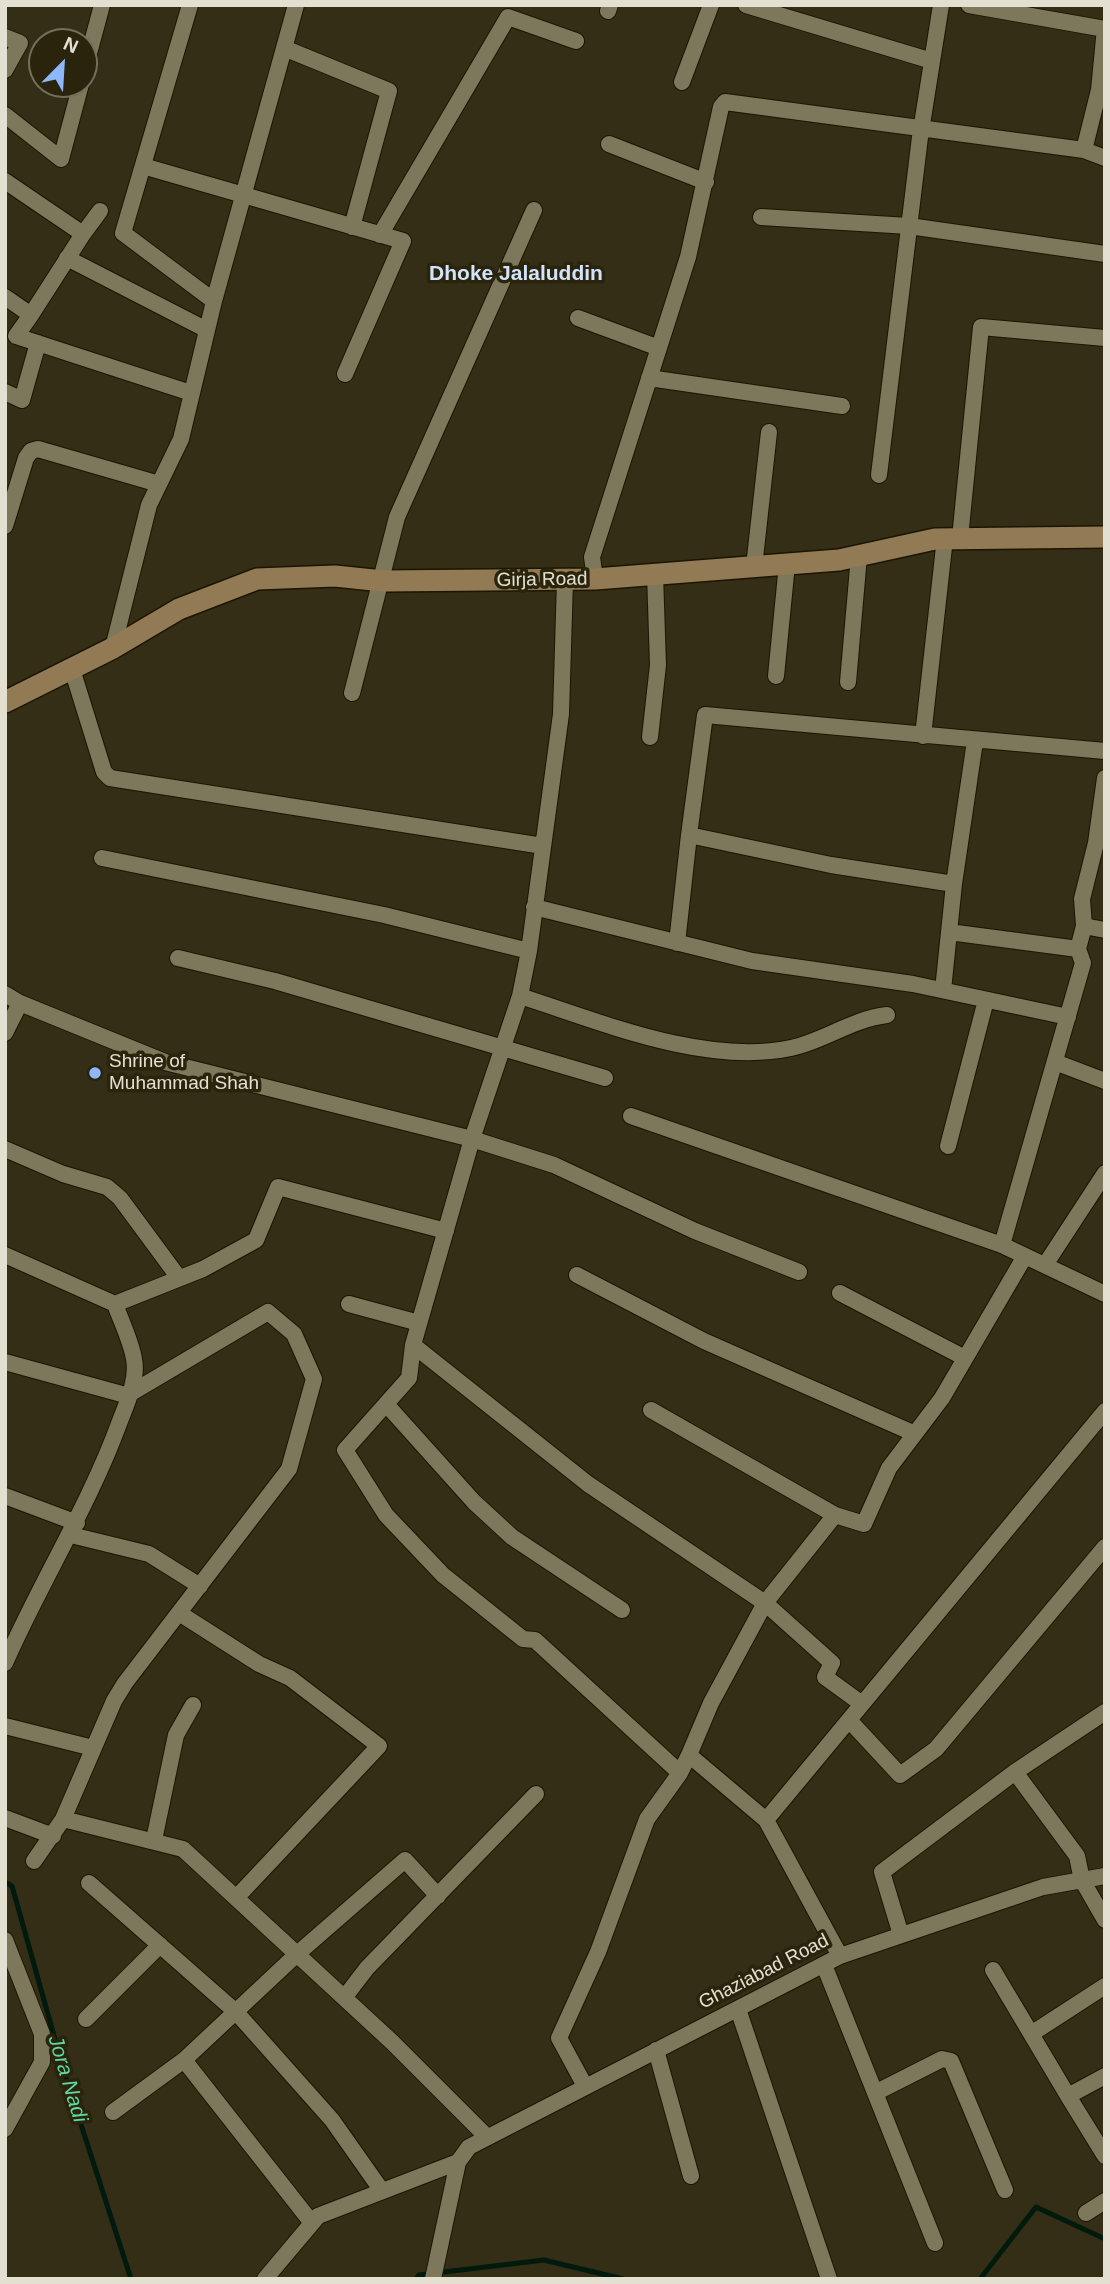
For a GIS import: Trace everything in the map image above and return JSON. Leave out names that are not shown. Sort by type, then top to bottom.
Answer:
[{"type":"main road","name":"Girja Road","points":[[5,702],[113,648],[179,609],[257,579],[335,576],[383,581],[595,579],[859,556],[953,538],[1105,537]]},
{"type":"street","points":[[96,28],[102,5]]},
{"type":"street","points":[[190,5],[123,233],[214,301]]},
{"type":"street","points":[[113,648],[146,517],[181,439],[214,301],[296,5]]},
{"type":"street","points":[[682,82],[711,5]]},
{"type":"street","points":[[746,5],[932,61]]},
{"type":"street","points":[[879,475],[922,126],[941,5]]},
{"type":"street","points":[[969,5],[1006,9],[1105,29],[1100,90],[1084,150]]},
{"type":"street","points":[[380,235],[508,17],[576,41]]},
{"type":"street","points":[[5,37],[20,43],[5,70]]},
{"type":"street","points":[[284,48],[389,90],[352,227]]},
{"type":"street","points":[[5,115],[61,159],[77,98]]},
{"type":"street","points":[[595,579],[592,557],[688,257],[721,107],[725,102],[922,126],[1084,150],[1105,158]]},
{"type":"street","points":[[609,144],[706,182]]},
{"type":"street","points":[[142,166],[403,242],[345,374]]},
{"type":"street","points":[[5,181],[83,234]]},
{"type":"street","points":[[352,693],[383,581],[397,517],[534,210]]},
{"type":"street","points":[[100,211],[16,336],[191,393]]},
{"type":"street","points":[[761,216],[909,226],[1105,254]]},
{"type":"street","points":[[67,258],[207,330]]},
{"type":"street","points":[[5,297],[31,315]]},
{"type":"street","points":[[578,318],[659,348]]},
{"type":"street","points":[[923,736],[981,327],[1105,338]]},
{"type":"street","points":[[5,392],[22,400],[38,343]]},
{"type":"street","points":[[649,377],[842,406]]},
{"type":"street","points":[[754,566],[769,432]]},
{"type":"street","points":[[5,526],[26,458],[31,451],[38,449],[159,484]]},
{"type":"street","points":[[848,682],[859,556]]},
{"type":"street","points":[[776,676],[787,564]]},
{"type":"street","points":[[650,737],[658,665],[655,574]]},
{"type":"street","points":[[565,580],[561,713],[529,951],[520,996],[472,1139],[413,1345],[409,1378],[345,1450],[386,1515],[443,1575],[523,1639],[535,1640],[680,1773]]},
{"type":"street","points":[[72,669],[104,772],[110,778],[543,846]]},
{"type":"street","points":[[677,943],[705,715],[1105,751]]},
{"type":"street","points":[[943,990],[954,884],[975,741]]},
{"type":"street","points":[[1002,1245],[1083,963],[1078,949],[1084,926],[1082,899],[1096,843],[1105,778]]},
{"type":"street","points":[[689,835],[831,865],[954,884]]},
{"type":"street","points":[[102,858],[384,915],[529,951]]},
{"type":"street","points":[[534,907],[752,961],[943,990],[1068,1017]]},
{"type":"street","points":[[1084,926],[1105,930]]},
{"type":"street","points":[[949,932],[1078,949]]},
{"type":"street","points":[[178,958],[275,981],[505,1046],[605,1078]]},
{"type":"street","points":[[5,994],[20,1003],[165,1062],[472,1139],[554,1165],[695,1231],[799,1272]]},
{"type":"street","points":[[520,996],[647,1036],[738,1053],[792,1048],[864,1018],[887,1014]]},
{"type":"street","points":[[948,1146],[986,1000]]},
{"type":"street","points":[[5,1033],[20,1003]]},
{"type":"street","points":[[1055,1062],[1105,1081]]},
{"type":"street","points":[[631,1116],[1002,1245],[1105,1294]]},
{"type":"street","points":[[5,1149],[63,1174],[107,1187],[120,1198],[179,1278]]},
{"type":"street","points":[[1045,1265],[1105,1173]]},
{"type":"street","points":[[5,1255],[115,1304],[179,1278],[256,1240],[278,1187],[446,1231]]},
{"type":"street","points":[[651,1410],[835,1515],[864,1524],[889,1468],[942,1398],[1025,1256]]},
{"type":"street","points":[[577,1275],[704,1341],[913,1433]]},
{"type":"street","points":[[840,1293],[965,1358]]},
{"type":"street","points":[[5,1663],[24,1620],[74,1529],[130,1394],[135,1361],[115,1304]]},
{"type":"street","points":[[349,1304],[419,1323]]},
{"type":"street","points":[[5,1362],[130,1394],[268,1312],[294,1334],[314,1379],[289,1469],[125,1683],[93,1748],[63,1819],[34,1861]]},
{"type":"street","points":[[413,1345],[588,1484],[765,1603],[832,1663],[825,1677],[862,1704]]},
{"type":"street","points":[[386,1404],[474,1502],[512,1538],[622,1610]]},
{"type":"street","points":[[765,1820],[1105,1411]]},
{"type":"street","points":[[5,1496],[74,1529],[149,1554],[200,1586]]},
{"type":"street","points":[[585,2086],[559,2038],[598,1952],[648,1819],[690,1755],[711,1703],[765,1603],[835,1515]]},
{"type":"street","points":[[849,1720],[900,1775],[936,1749],[1105,1548]]},
{"type":"street","points":[[179,1613],[259,1664],[290,1678],[379,1746],[236,1898]]},
{"type":"street","points":[[154,1840],[176,1735],[193,1705]]},
{"type":"street","points":[[901,1935],[882,1872],[1015,1772],[1105,1712]]},
{"type":"street","points":[[5,1726],[93,1748]]},
{"type":"street","points":[[690,1755],[765,1820],[840,1955]]},
{"type":"street","points":[[1015,1772],[1077,1856],[1083,1880],[1105,1920]]},
{"type":"street","points":[[344,1998],[368,1968],[536,1794]]},
{"type":"street","points":[[5,1818],[53,1836]]},
{"type":"street","points":[[63,1819],[183,1849],[393,2042],[487,2137]]},
{"type":"street","points":[[113,2112],[184,2060],[296,1955],[405,1860],[439,1896]]},
{"type":"street","name":"Ghaziabad Road","points":[[312,2223],[318,2216],[460,2158],[487,2137],[840,1955],[1043,1887],[1105,1876]]},
{"type":"street","points":[[89,1882],[236,2012],[332,2120],[382,2191]]},
{"type":"street","points":[[5,1940],[42,2034],[42,2062],[5,2129]]},
{"type":"street","points":[[86,2020],[160,1945]]},
{"type":"street","points":[[824,1965],[935,2243]]},
{"type":"street","points":[[993,1970],[1105,2156]]},
{"type":"street","points":[[1031,2034],[1105,1986]]},
{"type":"street","points":[[737,2009],[829,2279]]},
{"type":"street","points":[[656,2050],[691,2176]]},
{"type":"street","points":[[875,2093],[942,2059],[951,2061],[1005,2190]]},
{"type":"street","points":[[184,2060],[312,2223],[265,2279]]},
{"type":"street","points":[[1068,2096],[1105,2076]]},
{"type":"street","points":[[433,2279],[460,2158]]},
{"type":"street","points":[[1086,2213],[1105,2200]]},
{"type":"waterway","name":"Jora Nadi","points":[[5,1882],[12,1886],[65,2075],[131,2279]]},
{"type":"waterway","name":"Jora Nadi","points":[[980,2279],[1036,2207],[1105,2239]]},
{"type":"waterway","name":"Jora Nadi","points":[[416,2279],[419,2275],[544,2260],[623,2279]]},
{"type":"place","name":"Shrine of Muhammad Shah","points":[[95,1073]]},
{"type":"district","name":"Dhoke Jalaluddin","points":[[516,274]]}]
